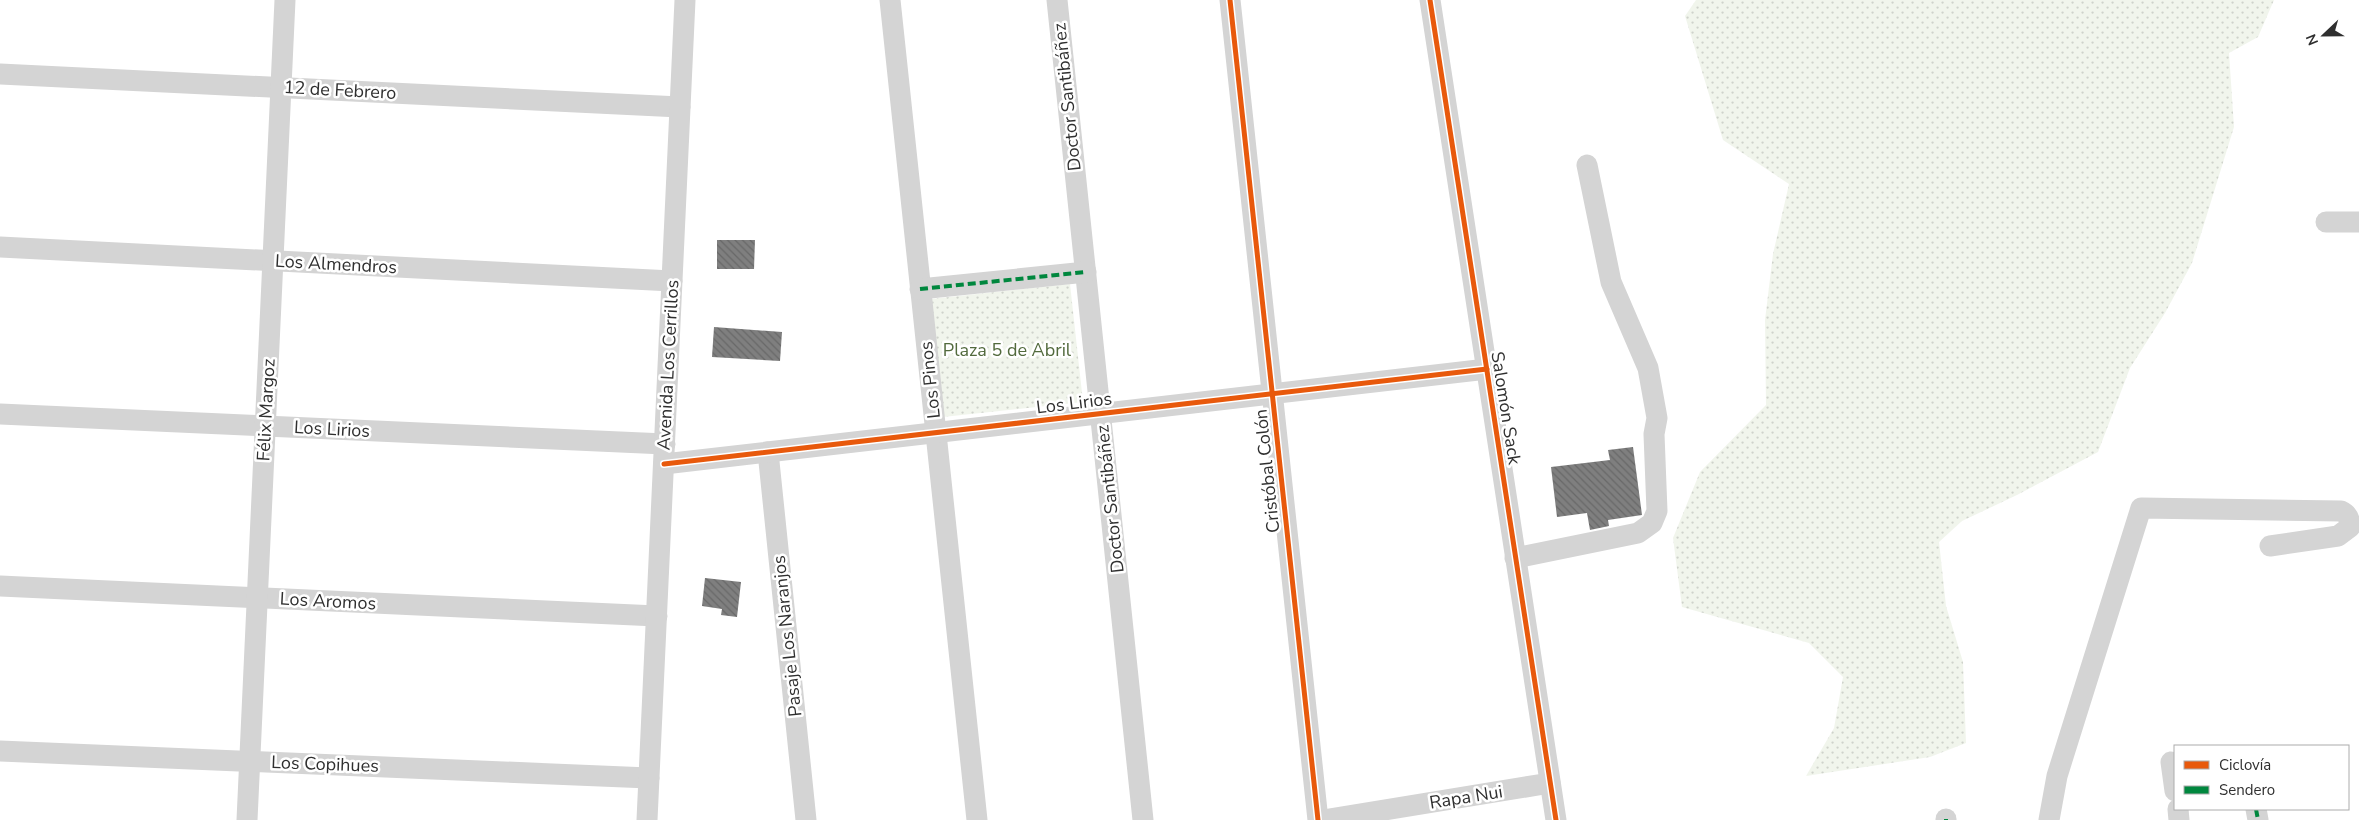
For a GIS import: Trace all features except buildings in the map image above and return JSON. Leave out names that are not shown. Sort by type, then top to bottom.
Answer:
[{"type":"street","name":"Félix Margoz","points":[[247,820],[285,0]]},
{"type":"street","name":"Avenida Los Cerrillos","points":[[647,820],[685,0]]},
{"type":"street","name":"Los Pinos","points":[[890,0],[977,820]]},
{"type":"street","name":"Doctor Santibáñez","points":[[1057,0],[1143,820]]},
{"type":"street","name":"Cristóbal Colón","points":[[1230,0],[1318,820]]},
{"type":"street","name":"Salomón Sack","points":[[1430,0],[1556,820]]},
{"type":"street","name":"12 de Febrero","points":[[0,74],[680,107]]},
{"type":"street","points":[[1516,558],[1638,532],[1652,523],[1657,511],[1654,434],[1657,418],[1648,368],[1611,282],[1587,165]]},
{"type":"street","points":[[2326,222],[2359,222]]},
{"type":"street","name":"Los Almendros","points":[[0,247],[672,281]]},
{"type":"street","points":[[920,289],[1086,272]]},
{"type":"street","name":"Los Lirios","points":[[0,414],[266,426],[664,454],[768,452],[1486,369]]},
{"type":"street","name":"Pasaje Los Naranjos","points":[[768,452],[806,820]]},
{"type":"street","points":[[2049,820],[2057,776],[2141,508],[2341,511],[2348,515],[2350,527],[2338,536],[2270,546]]},
{"type":"street","name":"Los Aromos","points":[[0,586],[657,616]]},
{"type":"street","name":"Los Copihues","points":[[0,750],[649,778]]},
{"type":"street","points":[[2171,762],[2174,784]]},
{"type":"street","name":"Rapa Nui","points":[[1323,820],[1550,783]]},
{"type":"green space","points":[[1696,0],[2274,0],[2258,37],[2229,53],[2234,127],[2192,263],[2165,313],[2130,368],[2098,452],[2017,495],[1962,521],[1939,542],[1946,606],[1963,662],[1966,743],[1930,757],[1806,776],[1834,728],[1843,677],[1809,643],[1682,607],[1673,538],[1700,472],[1766,405],[1765,320],[1773,254],[1789,184],[1723,140],[1685,16]]},
{"type":"green space","name":"Plaza 5 de Abril","points":[[1070,284],[1083,402],[943,417],[931,299]]},
{"type":"marked path","points":[[920,289],[1086,272]]},
{"type":"marked path","points":[[2256,810],[2258,820]]},
{"type":"cycle path","points":[[1230,0],[1318,820]]},
{"type":"cycle path","points":[[1430,0],[1556,820]]},
{"type":"cycle path","points":[[664,464],[1487,369]]}]
